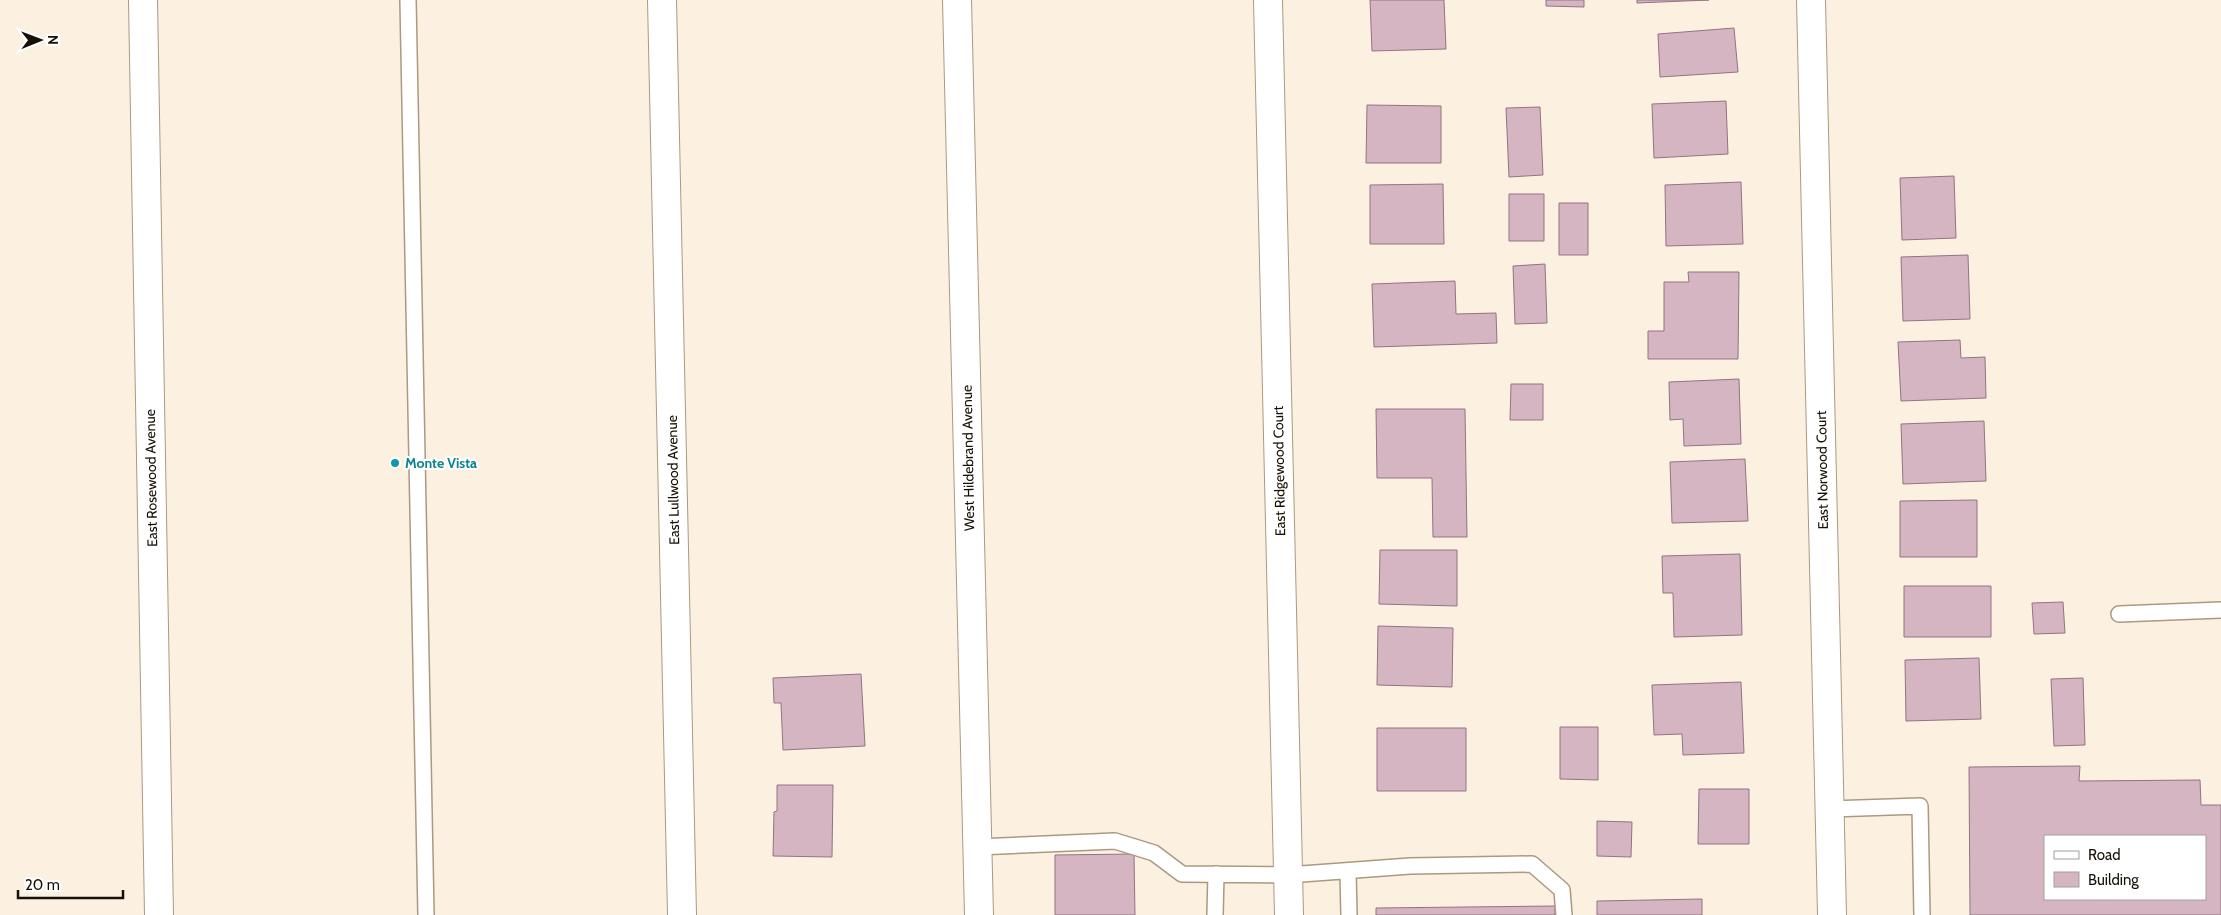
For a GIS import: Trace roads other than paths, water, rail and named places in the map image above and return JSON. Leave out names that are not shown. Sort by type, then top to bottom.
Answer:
[{"type":"street","name":"East Rosewood Avenue","points":[[143,0],[159,915]]},
{"type":"street","name":"East Lullwood Avenue","points":[[662,0],[682,915]]},
{"type":"street","name":"West Hildebrand Avenue","points":[[957,0],[979,915]]},
{"type":"street","name":"East Ridgewood Court","points":[[1268,13],[1289,915]]},
{"type":"street","name":"East Norwood Court","points":[[1811,13],[1832,915]]},
{"type":"lane","points":[[408,0],[426,915]]},
{"type":"lane","points":[[2119,614],[2221,610]]},
{"type":"lane","points":[[1830,809],[1920,806],[1922,915]]},
{"type":"lane","points":[[978,847],[1115,841],[1154,853],[1182,874],[1288,875],[1410,866],[1532,864],[1562,890],[1564,915]]},
{"type":"lane","points":[[1348,871],[1349,915]]},
{"type":"lane","points":[[1215,915],[1216,874]]},
{"type":"place","name":"Monte Vista","points":[[395,463]]}]
